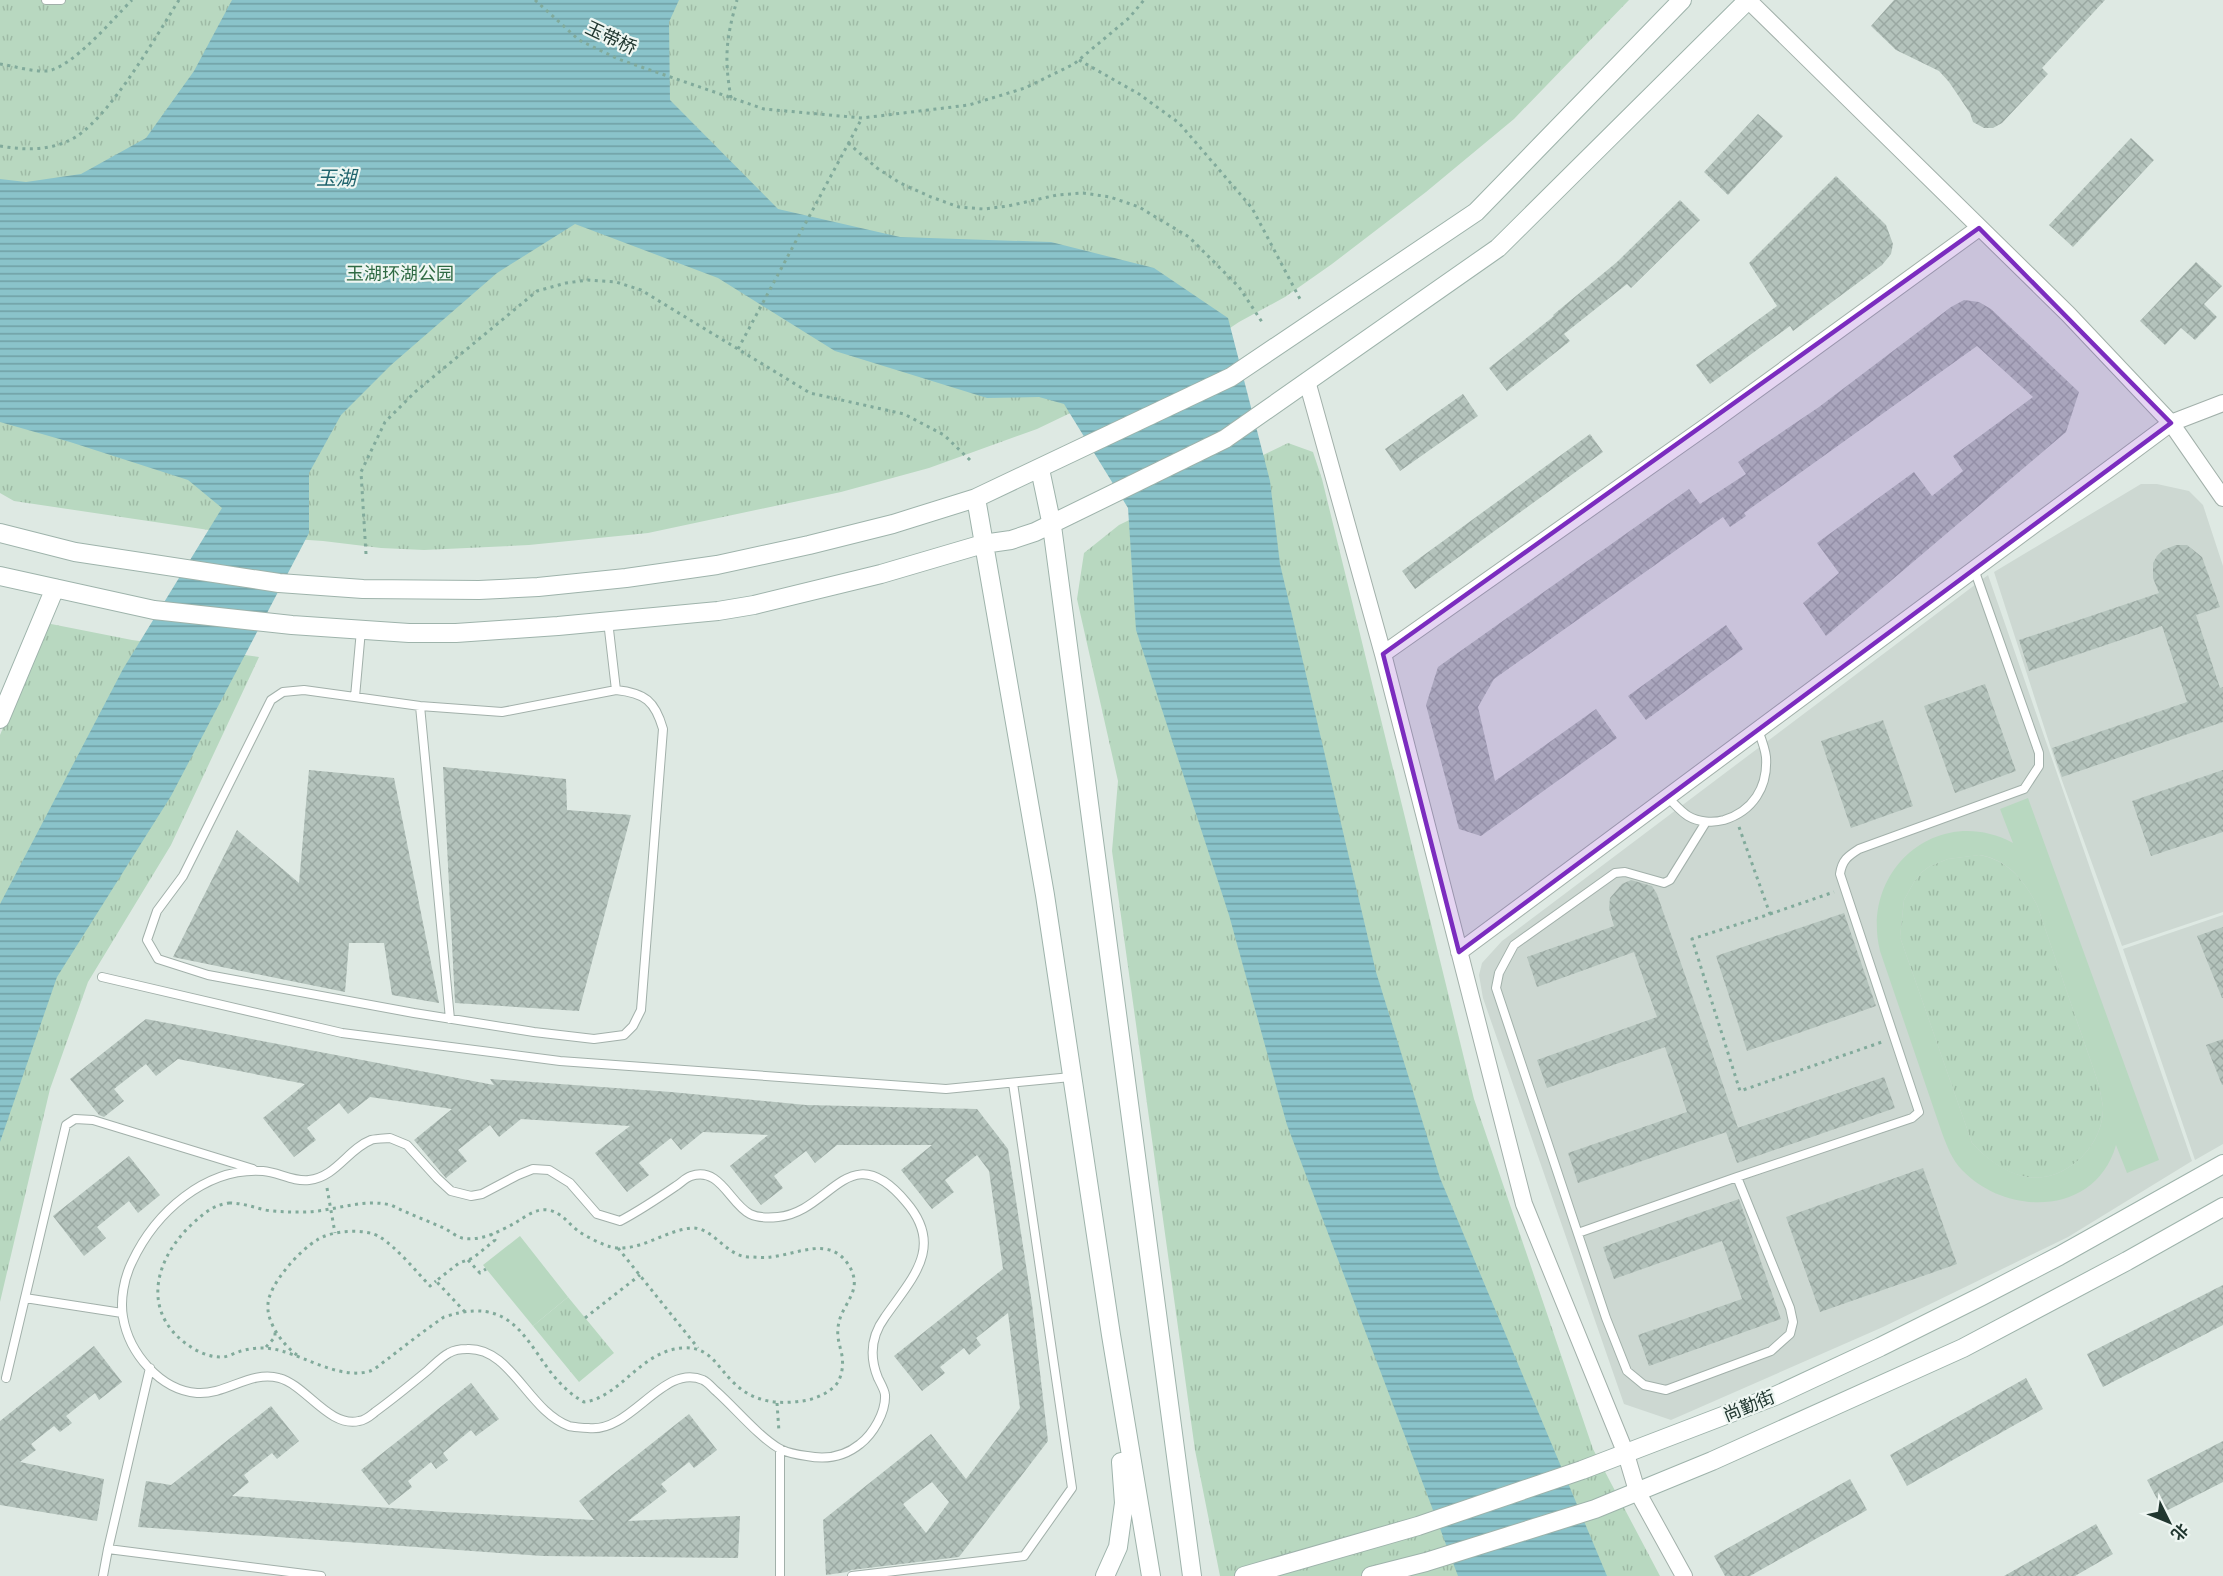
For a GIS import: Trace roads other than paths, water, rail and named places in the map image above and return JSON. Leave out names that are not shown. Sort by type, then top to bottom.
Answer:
[{"type":"main road","points":[[0,533],[75,552],[279,583],[363,589],[467,590],[538,587],[626,578],[717,565],[893,524],[976,498],[1231,377],[1476,212],[1682,0]]},
{"type":"main road","points":[[0,576],[154,610],[361,630],[456,633],[718,611],[754,605],[933,561],[983,544],[1011,540],[1052,526],[1225,439],[1498,248],[1748,0]]},
{"type":"main road","points":[[1041,469],[1052,526],[1192,1576]]},
{"type":"main road","points":[[976,498],[1045,896],[1071,1077],[1150,1576]]},
{"type":"main road","points":[[0,719],[55,588]]},
{"type":"main road","name":"尚勤街","points":[[1244,1576],[1418,1526],[1626,1454],[1775,1395],[1880,1347],[2059,1256],[2223,1164]]},
{"type":"main road","name":"尚勤街","points":[[1371,1576],[1426,1562],[1595,1509],[1723,1456],[1963,1348],[2223,1207]]},
{"type":"main road","points":[[1105,1576],[1118,1547],[1124,1503],[1111,1335]]},
{"type":"street","points":[[1748,0],[2068,314],[2171,423],[2223,498]]},
{"type":"street","points":[[1383,654],[1701,430],[1979,228]]},
{"type":"street","points":[[1307,381],[1383,654],[1524,1204],[1626,1454],[1637,1491],[1684,1576]]},
{"type":"street","points":[[1459,952],[2171,423],[2223,403]]},
{"type":"lane","points":[[46,0],[61,0]]},
{"type":"lane","points":[[1578,1233],[1912,1118],[1919,1112],[1844,889],[1840,874],[1841,864],[1859,849],[2024,789],[2039,766],[2039,753],[1974,569]]},
{"type":"lane","points":[[608,621],[616,690]]},
{"type":"lane","points":[[355,697],[361,630]]},
{"type":"lane","points":[[304,690],[420,706],[502,712],[616,690],[635,692],[650,701],[658,712],[663,729],[642,1010],[633,1026],[624,1035],[594,1039],[554,1035],[450,1019],[208,975],[158,959],[147,940],[157,911],[183,876],[271,700],[283,692],[304,690]]},
{"type":"lane","points":[[420,706],[450,1019]]},
{"type":"lane","points":[[1667,797],[1689,817],[1706,822],[1735,817],[1749,808],[1758,794],[1765,772],[1766,755],[1758,730]]},
{"type":"lane","points":[[1706,822],[1670,880],[1664,883],[1625,872],[1615,873],[1514,945],[1499,973],[1496,988],[1627,1371],[1644,1385],[1666,1390],[1771,1351],[1790,1334],[1793,1322],[1790,1308],[1737,1177]]},
{"type":"lane","points":[[102,977],[342,1033],[560,1061],[946,1089],[1071,1077]]},
{"type":"lane","points":[[852,1576],[1024,1556],[1072,1488],[1013,1083]]},
{"type":"lane","points":[[6,1378],[66,1125],[75,1119],[93,1120],[256,1170],[309,1180],[325,1175],[372,1140],[390,1138],[407,1145],[451,1191],[471,1196],[482,1194],[533,1169],[549,1170],[570,1183],[597,1214],[620,1221],[638,1212],[693,1175],[710,1176],[745,1212],[758,1217],[782,1217],[803,1210],[844,1178],[861,1174],[875,1176],[901,1196],[923,1227],[923,1260],[878,1326],[871,1349],[875,1371],[886,1394],[881,1416],[862,1443],[830,1460],[780,1449],[702,1380],[683,1378],[670,1383],[621,1420],[601,1430],[570,1426],[548,1414],[528,1394],[501,1360],[486,1352],[468,1348],[448,1353],[377,1411],[364,1420],[352,1422],[329,1414],[307,1394],[284,1378],[265,1375],[216,1392],[196,1393],[179,1389],[158,1376],[143,1362],[131,1340],[122,1312],[124,1287],[130,1265],[147,1236],[182,1197],[219,1176],[256,1170]]},
{"type":"lane","points":[[25,1298],[122,1312]]},
{"type":"lane","points":[[103,1576],[150,1368]]},
{"type":"lane","points":[[780,1449],[780,1576]]},
{"type":"lane","points":[[108,1549],[321,1576]]},
{"type":"water","name":"玉湖","points":[[232,0],[679,0],[669,22],[670,100],[778,209],[900,237],[1051,242],[1154,268],[1228,318],[1270,481],[1280,564],[1376,972],[1440,1178],[1607,1576],[1458,1576],[1287,1125],[1229,915],[1136,630],[1128,508],[1064,404],[1039,397],[987,398],[835,351],[718,278],[575,224],[497,273],[391,365],[341,415],[309,473],[309,533],[171,796],[57,977],[0,1142],[0,904],[123,669],[222,508],[188,480],[0,422],[0,179],[26,182],[81,174],[146,138],[194,71]]},
{"type":"park label","name":"玉湖环湖公园","points":[[400,274]]}]
